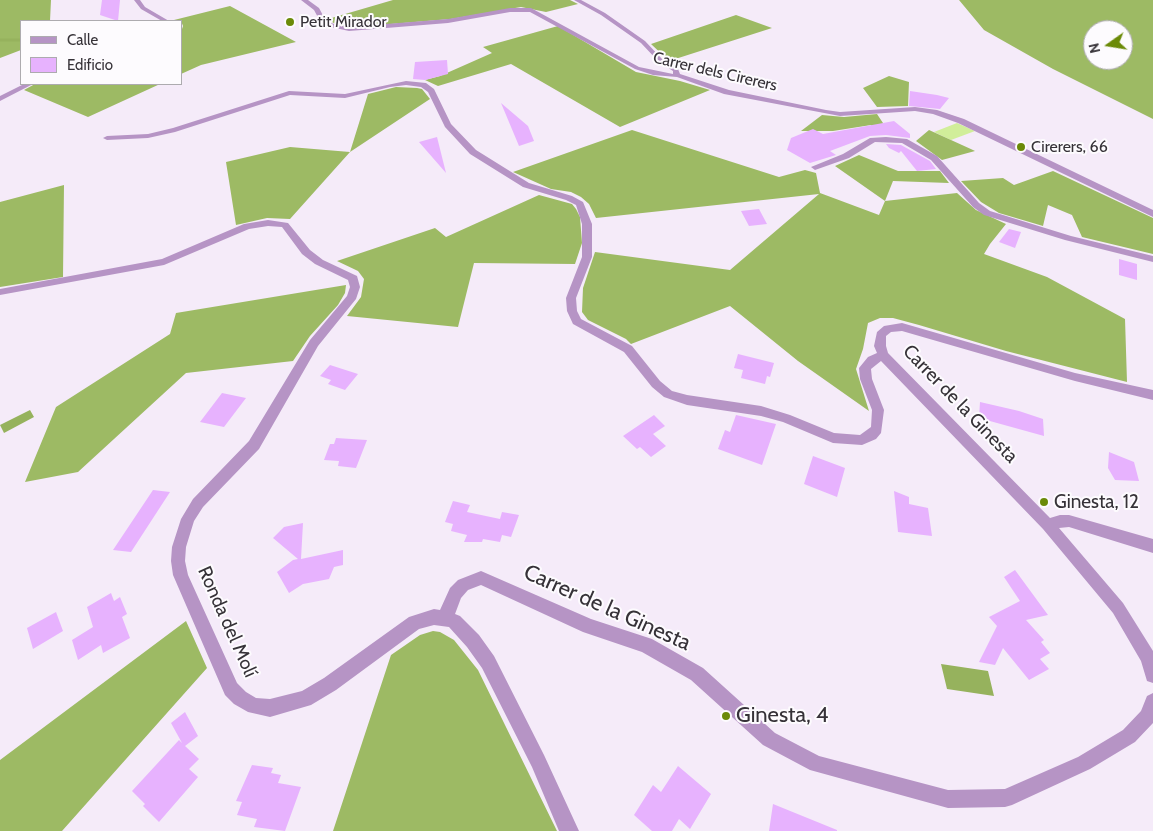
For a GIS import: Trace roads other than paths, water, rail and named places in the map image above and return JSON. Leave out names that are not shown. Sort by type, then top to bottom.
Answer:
[{"type":"street","points":[[137,0],[143,8],[164,20]]},
{"type":"street","name":"Carrer dels Cirerers","points":[[304,0],[317,9],[322,22],[348,29],[448,21],[510,10],[532,10],[637,68],[666,75],[677,75],[727,92],[840,114],[914,109],[942,114],[961,121],[1153,214]]},
{"type":"street","points":[[577,0],[603,14],[643,42],[660,60],[676,70],[677,75]]},
{"type":"street","points":[[0,99],[27,85]]},
{"type":"street","points":[[108,138],[148,136],[174,130],[289,93],[345,96],[390,85],[422,85],[431,91],[448,125],[474,152],[510,177],[526,185],[569,198],[580,204],[588,224],[587,257],[571,298],[572,311],[577,320],[590,330],[610,338],[628,349],[656,384],[668,394],[687,400],[762,411],[786,418],[833,438],[862,440],[877,429],[878,420],[878,410],[866,379],[865,368],[872,360],[883,356]]},
{"type":"street","points":[[815,167],[846,156],[873,140],[904,141],[917,146],[934,158],[976,205],[988,213],[1060,236],[1153,259]]},
{"type":"street","name":"Ronda del Molí","points":[[0,292],[164,262],[247,226],[268,223],[285,225],[306,252],[319,262],[353,278],[355,291],[346,305],[314,343],[273,417],[254,445],[198,503],[188,518],[179,547],[178,561],[181,575],[231,688],[240,698],[254,706],[270,708],[305,700],[406,628],[425,618],[445,618]]},
{"type":"street","name":"Carrer de la Ginesta","points":[[1153,395],[1075,377],[902,327],[888,329],[881,335],[880,346],[883,356],[1048,525],[1118,608],[1148,658],[1153,675]]},
{"type":"street","points":[[1048,525],[1060,521],[1069,521],[1153,546]]},
{"type":"street","name":"Carrer de la Ginesta","points":[[445,618],[455,593],[462,585],[481,578],[488,580],[589,626],[646,645],[697,674],[769,739],[816,764],[948,799],[1004,798],[1084,763],[1129,736],[1147,717],[1153,702]]},
{"type":"street","points":[[445,618],[461,627],[488,662],[538,761],[569,831]]},
{"type":"waterway","points":[[0,40],[20,40]]},
{"type":"place","name":"Petit Mirador","points":[[290,22]]},
{"type":"place","name":"Cirerers, 66","points":[[1021,147]]},
{"type":"place","name":"Ginesta, 12","points":[[1044,502]]},
{"type":"place","name":"Ginesta, 4","points":[[726,716]]}]
